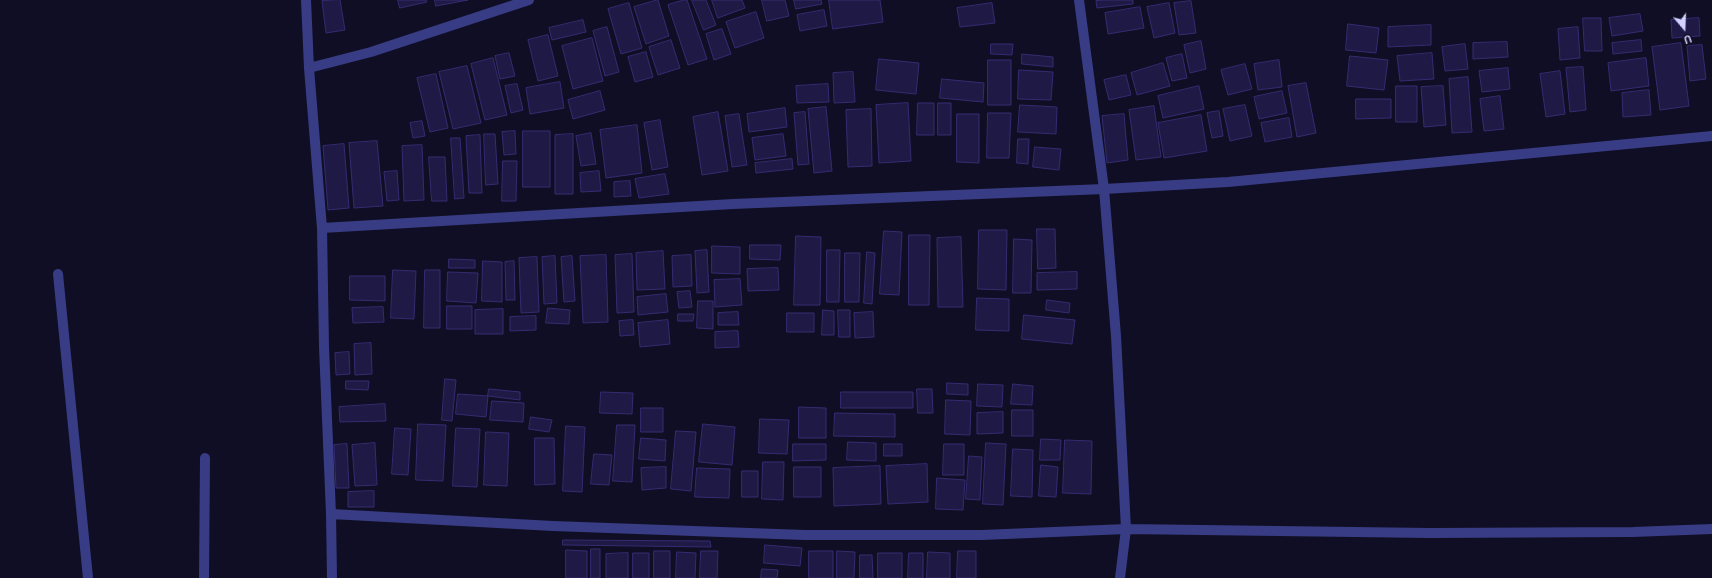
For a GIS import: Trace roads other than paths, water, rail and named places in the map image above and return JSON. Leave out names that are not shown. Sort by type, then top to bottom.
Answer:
[{"type":"street","points":[[306,0],[309,68],[322,228],[324,347],[331,514],[332,578]]},
{"type":"street","points":[[309,68],[371,52],[529,0]]},
{"type":"street","points":[[1079,0],[1104,189],[1116,336],[1126,529],[1120,578]]},
{"type":"street","points":[[322,228],[733,204],[1104,189],[1228,182],[1712,136]]},
{"type":"street","points":[[58,274],[88,578]]},
{"type":"street","points":[[204,578],[205,458]]},
{"type":"street","points":[[331,514],[553,526],[805,535],[982,535],[1126,529],[1438,533],[1633,532],[1712,529]]}]
